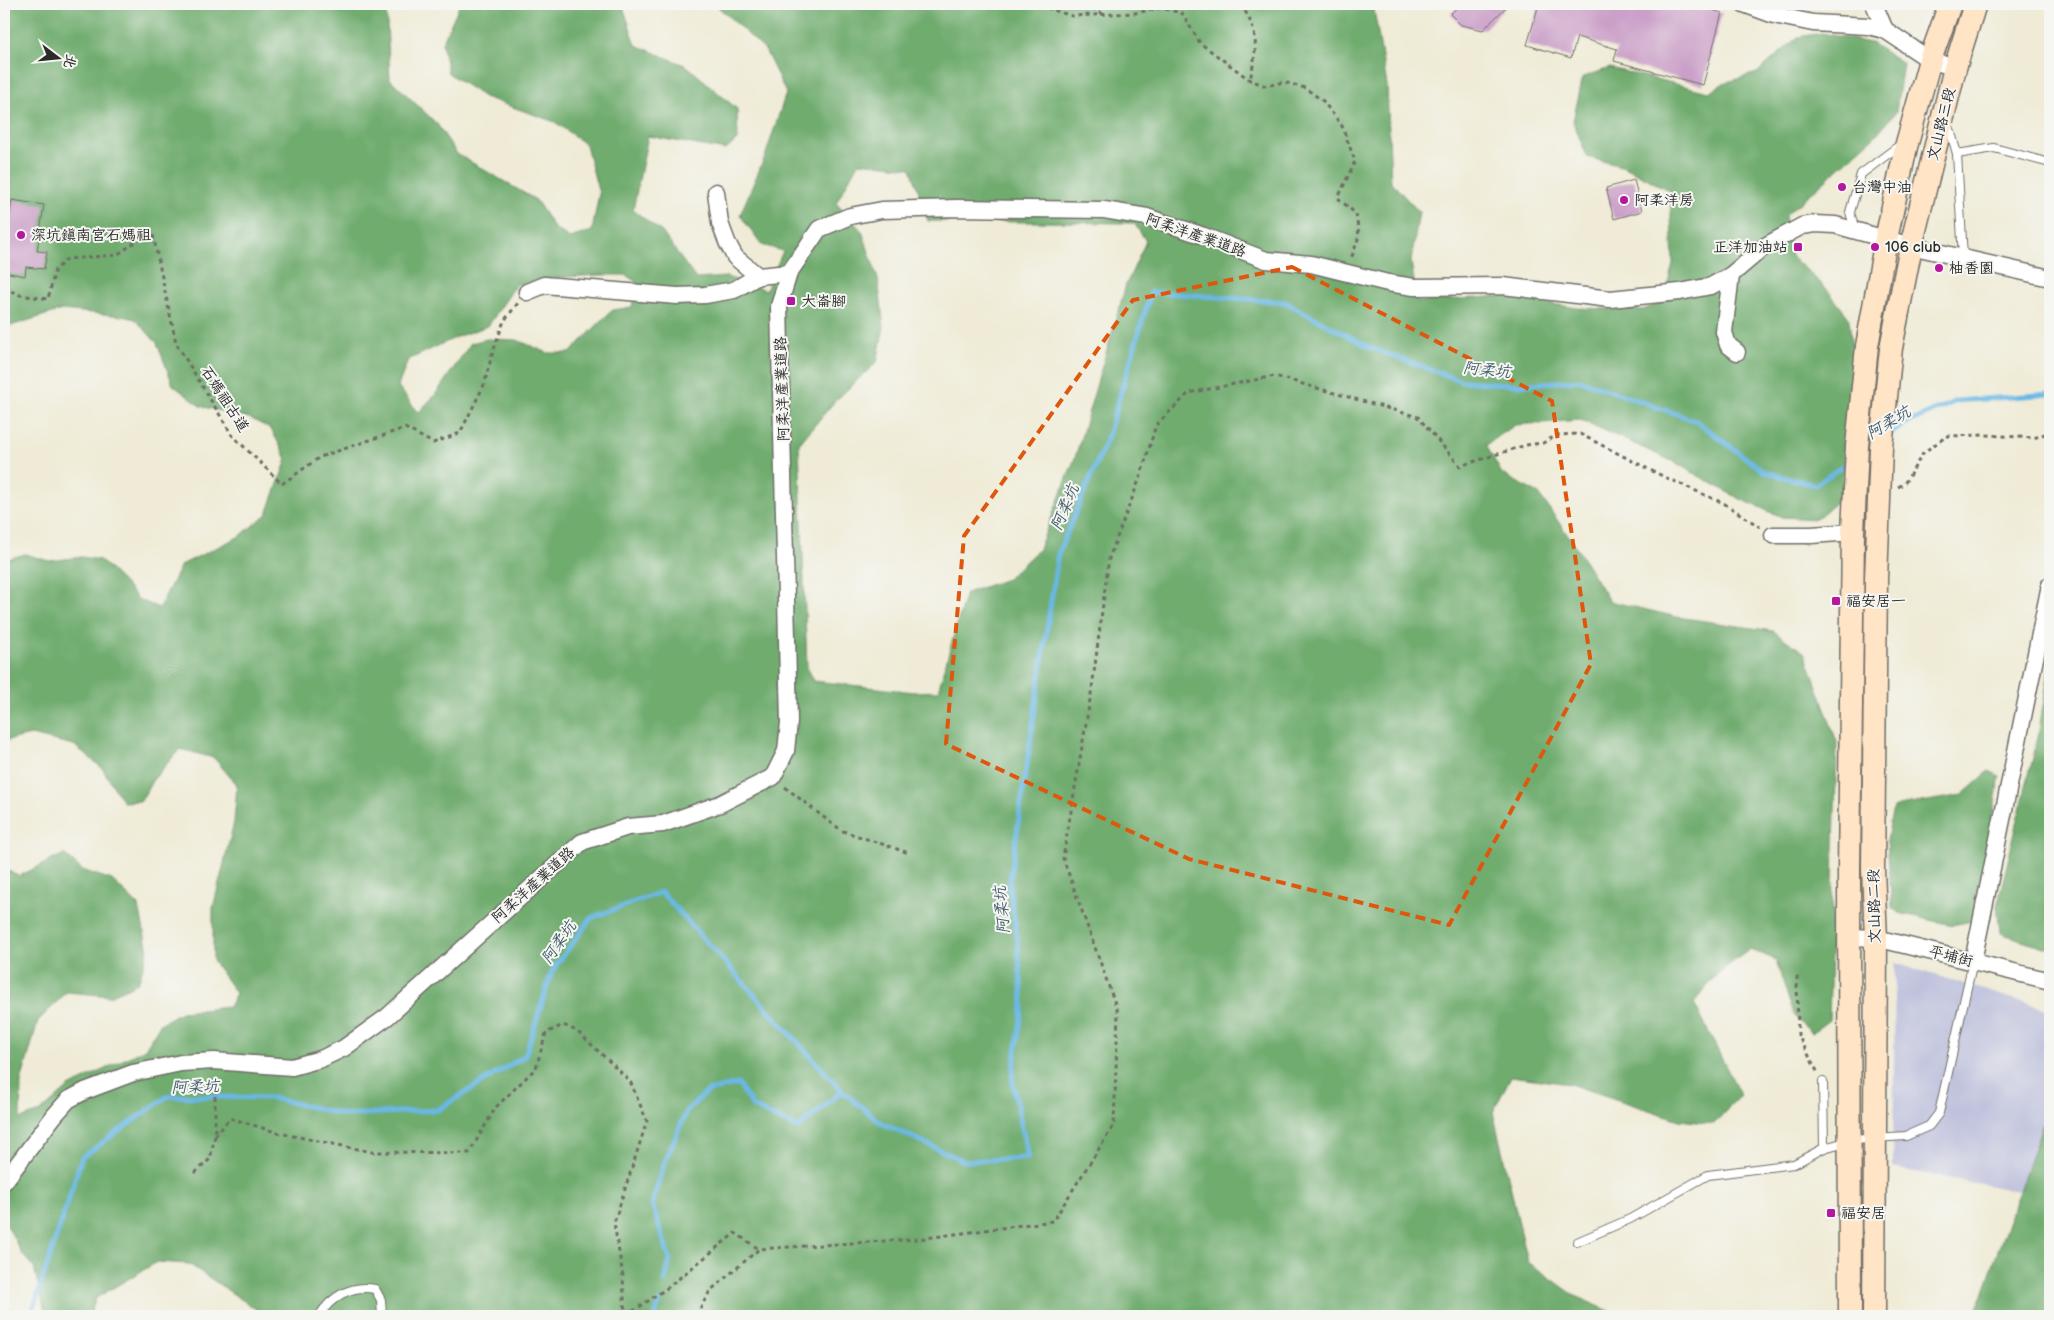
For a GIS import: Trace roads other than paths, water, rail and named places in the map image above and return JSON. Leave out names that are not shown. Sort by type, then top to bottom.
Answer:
[{"type":"main road","name":"文山路三段","points":[[1886,239],[1908,139],[1930,60],[1950,4]]},
{"type":"main road","name":"文山路三段","points":[[1911,246],[1955,68],[1975,4]]},
{"type":"main road","name":"文山路二段","points":[[1850,1316],[1848,1142],[1849,872],[1853,532],[1857,446],[1866,356],[1886,239]]},
{"type":"main road","name":"文山路二段","points":[[1874,1316],[1876,938],[1873,870],[1878,497],[1891,348],[1911,246]]},
{"type":"street","points":[[1744,4],[1774,15],[1813,23],[1868,26],[1884,30],[1930,60],[1955,68]]},
{"type":"street","points":[[1874,4],[1884,30]]},
{"type":"street","points":[[716,192],[720,224],[726,242],[735,257],[758,276]]},
{"type":"street","name":"阿柔洋產業道路","points":[[4,1182],[68,1100],[133,1073],[181,1063],[214,1061],[292,1067],[321,1059],[344,1048],[387,1017],[582,842],[628,827],[663,824],[720,804],[773,777],[786,752],[790,722],[779,306],[789,273],[820,230],[850,216],[882,210],[957,208],[1104,210],[1147,217],[1177,226],[1266,260],[1311,264],[1388,284],[1414,286],[1503,286],[1610,299],[1648,296],[1710,286],[1731,275],[1765,246],[1802,226],[1835,225],[1911,246],[2050,278]]},
{"type":"street","points":[[527,292],[544,285],[677,296],[705,295],[734,290],[758,276],[789,273]]},
{"type":"street","points":[[1731,275],[1724,332],[1728,345],[1737,352]]},
{"type":"street","points":[[1773,535],[1811,536],[1853,532]]},
{"type":"street","points":[[1973,962],[2050,585]]},
{"type":"street","name":"平埔街","points":[[1850,937],[1876,938],[2050,981]]},
{"type":"lane","points":[[1945,107],[1957,154],[1963,258]]},
{"type":"lane","points":[[1855,230],[1850,212],[1861,174],[1908,139]]},
{"type":"lane","points":[[1957,154],[1994,148],[2050,163]]},
{"type":"lane","points":[[1578,1242],[1630,1219],[1708,1175],[1794,1164],[1824,1148],[1874,1138],[1906,1136],[1928,1126],[1939,1113],[1973,962]]},
{"type":"lane","points":[[1823,1081],[1824,1148]]},
{"type":"lane","points":[[319,1316],[325,1306],[334,1299],[346,1292],[363,1287],[375,1289],[381,1300],[382,1316]]},
{"type":"waterway","name":"阿柔坑","points":[[31,1316],[82,1157],[168,1096],[272,1098],[345,1115],[437,1110],[525,1056],[552,971],[591,918],[661,892],[842,1091],[881,1123],[964,1161],[1028,1158],[1012,1078],[1023,1005],[1017,936],[1009,886],[1058,554],[1107,439],[1151,292],[1285,302],[1369,347],[1462,381],[1520,385],[1580,380],[1696,421],[1765,472],[1815,485],[1850,461]]},
{"type":"waterway","name":"阿柔坑","points":[[1889,435],[1905,424],[1956,401],[2050,394]]},
{"type":"waterway","points":[[665,1281],[670,1260],[652,1204],[664,1164],[687,1110],[708,1091],[738,1084],[753,1107],[798,1128],[842,1091]]},
{"type":"waterway","points":[[655,1316],[659,1302]]},
{"type":"place","name":"台灣中油","points":[[1842,187]]},
{"type":"place","name":"阿柔洋房","points":[[1624,200]]},
{"type":"place","name":"深坑鎮南宮石媽祖","points":[[21,235]]},
{"type":"place","name":"正洋加油站","points":[[1798,247]]},
{"type":"place","name":"106 club","points":[[1875,247]]},
{"type":"place","name":"柚香園","points":[[1939,268]]},
{"type":"place","name":"大崙腳","points":[[791,301]]},
{"type":"place","name":"福安居一","points":[[1836,601]]},
{"type":"place","name":"福安居","points":[[1831,1213]]}]
